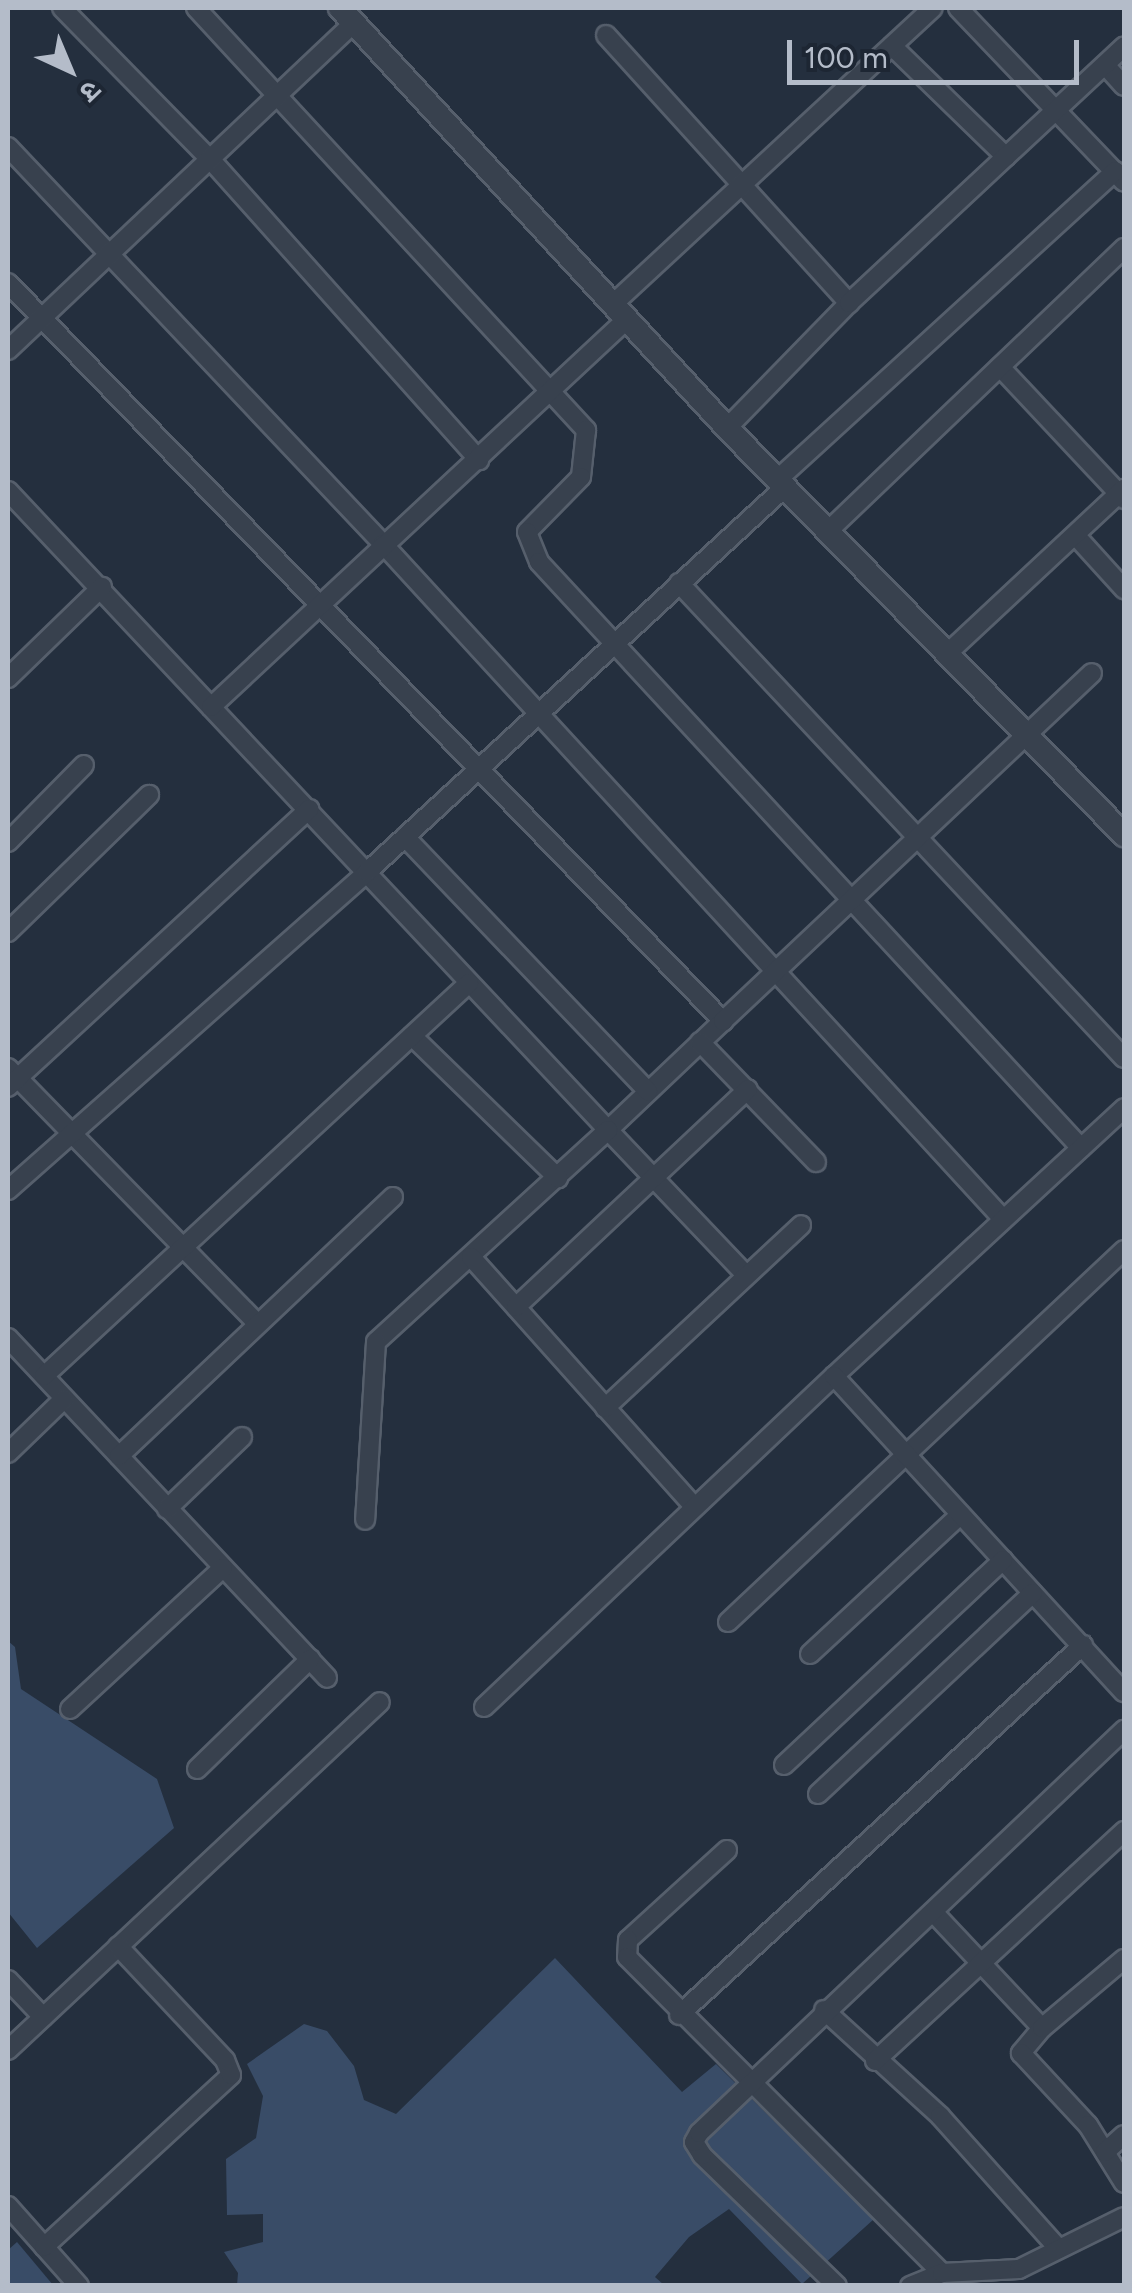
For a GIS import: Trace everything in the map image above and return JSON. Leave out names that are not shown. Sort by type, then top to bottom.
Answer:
[{"type":"street","points":[[62,8],[210,158],[479,460]]},
{"type":"street","points":[[196,8],[586,430],[588,449],[582,477],[534,520],[526,543],[610,646],[852,899],[1081,1148]]},
{"type":"street","points":[[211,707],[551,393],[619,313],[745,182],[932,8]]},
{"type":"street","points":[[8,1190],[367,872],[781,484],[1120,176],[958,8]]},
{"type":"street","points":[[8,350],[276,94],[347,15],[726,428],[826,532],[950,651],[1124,835]]},
{"type":"street","points":[[606,35],[745,182],[849,303]]},
{"type":"street","points":[[892,46],[1006,157]]},
{"type":"street","points":[[726,428],[849,303],[1124,47]]},
{"type":"street","points":[[1105,65],[1124,86]]},
{"type":"street","points":[[8,147],[384,544],[1003,1219]]},
{"type":"street","points":[[826,532],[1124,248]]},
{"type":"street","points":[[8,283],[316,608],[722,1021]]},
{"type":"street","points":[[950,651],[1123,494],[1000,367]]},
{"type":"street","points":[[8,491],[102,586],[469,984],[746,1275]]},
{"type":"street","points":[[1076,536],[1124,589]]},
{"type":"street","points":[[679,583],[1124,1058]]},
{"type":"street","points":[[8,678],[102,586]]},
{"type":"street","points":[[366,1520],[376,1342],[558,1178],[1092,672]]},
{"type":"street","points":[[10,836],[84,766]]},
{"type":"street","points":[[8,932],[149,795]]},
{"type":"street","points":[[256,1323],[72,1131],[11,1078],[309,808]]},
{"type":"street","points":[[405,837],[648,1091]]},
{"type":"street","points":[[44,1376],[469,984]]},
{"type":"street","points":[[412,1036],[558,1178]]},
{"type":"street","points":[[700,1042],[816,1162]]},
{"type":"street","points":[[516,1308],[748,1089]]},
{"type":"street","points":[[484,1707],[693,1505],[1124,1108]]},
{"type":"street","points":[[119,1456],[393,1197]]},
{"type":"street","points":[[605,1408],[801,1225]]},
{"type":"street","points":[[728,1622],[1124,1250]]},
{"type":"street","points":[[471,1257],[693,1505]]},
{"type":"street","points":[[9,1344],[44,1376],[327,1678]]},
{"type":"street","points":[[834,1376],[1122,1685]]},
{"type":"street","points":[[8,1453],[64,1399]]},
{"type":"street","points":[[167,1509],[242,1437]]},
{"type":"street","points":[[810,1654],[960,1515]]},
{"type":"street","points":[[784,1765],[1002,1560]]},
{"type":"street","points":[[70,1709],[224,1568]]},
{"type":"street","points":[[818,1794],[1033,1593]]},
{"type":"street","points":[[680,2015],[1082,1645]]},
{"type":"street","points":[[197,1769],[310,1660]]},
{"type":"street","points":[[8,2050],[380,1702]]},
{"type":"street","points":[[837,2286],[698,2150],[699,2133],[746,2083],[1124,1730]]},
{"type":"street","points":[[876,2062],[1124,1830]]},
{"type":"street","points":[[726,1850],[624,1948],[680,2015],[746,2083],[942,2274]]},
{"type":"street","points":[[932,1912],[1042,2028]]},
{"type":"street","points":[[44,2246],[231,2074],[118,1946]]},
{"type":"street","points":[[1124,1959],[1042,2028],[1021,2053],[1105,2152],[1124,2182]]},
{"type":"street","points":[[8,1980],[43,2017]]},
{"type":"street","points":[[824,2010],[876,2062],[940,2116],[1058,2249]]},
{"type":"street","points":[[1105,2152],[1124,2135]]},
{"type":"street","points":[[8,2206],[80,2286]]},
{"type":"street","points":[[910,2286],[942,2274],[1019,2268],[1124,2216]]},
{"type":"water","points":[[8,1641],[15,1647],[21,1689],[157,1779],[174,1828],[37,1948],[8,1912]]},
{"type":"water","points":[[555,1958],[682,2092],[716,2064],[874,2219],[802,2284],[729,2209],[689,2237],[655,2277],[664,2285],[237,2285],[238,2273],[224,2252],[263,2242],[263,2214],[227,2215],[226,2159],[256,2138],[263,2096],[247,2064],[304,2024],[327,2031],[354,2066],[364,2100],[396,2114]]},
{"type":"water","points":[[17,2242],[53,2285],[8,2285],[8,2250]]}]
